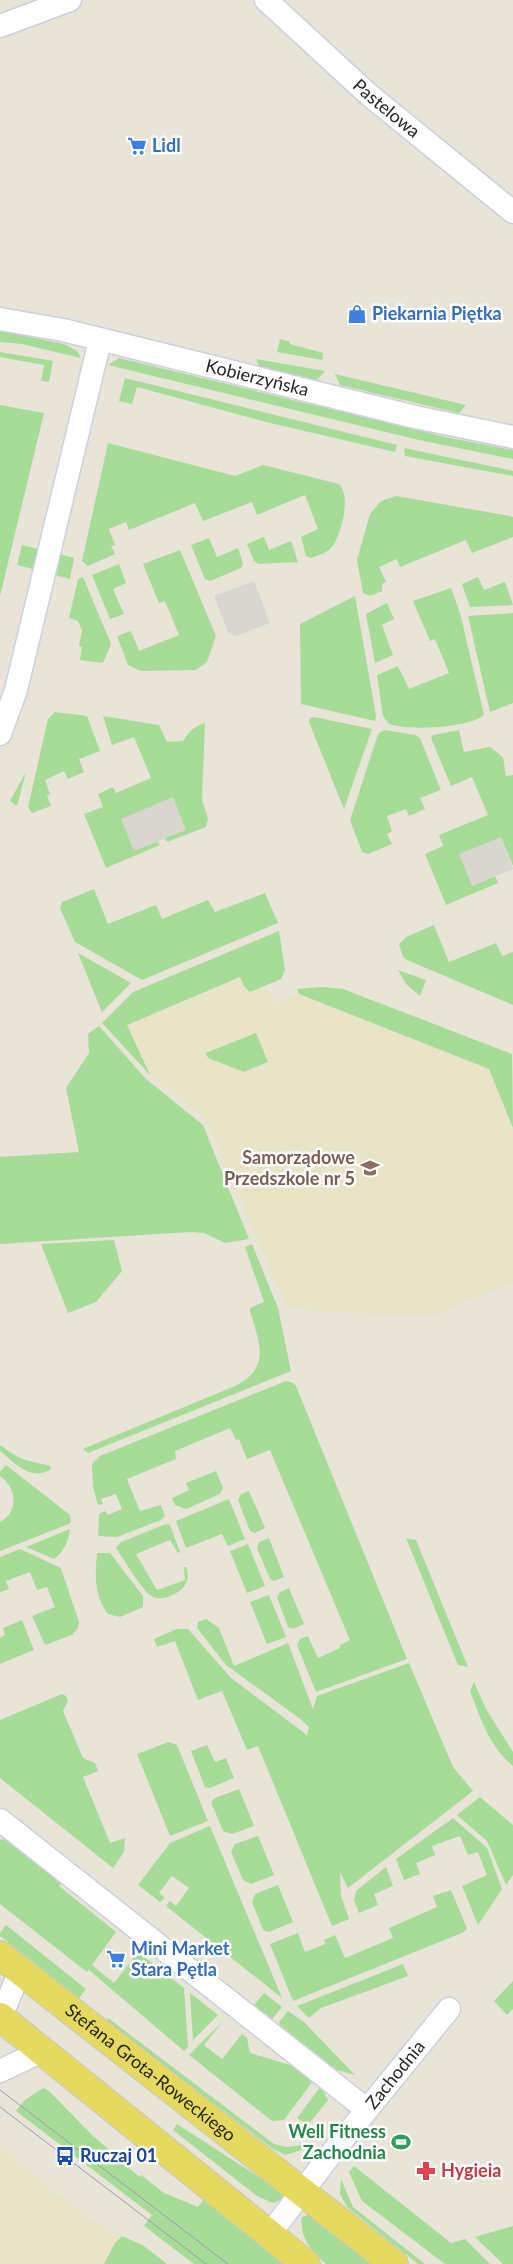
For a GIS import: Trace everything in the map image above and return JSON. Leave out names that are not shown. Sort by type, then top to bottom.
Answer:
[{"type":"main road","name":"Stefana Grota-Roweckiego","points":[[10,1963],[394,2264]]},
{"type":"main road","points":[[0,2018],[306,2264]]},
{"type":"street","points":[[0,26],[70,0]]},
{"type":"street","name":"Pastelowa","points":[[266,0],[368,94],[513,212]]},
{"type":"street","name":"Kobierzyńska","points":[[0,319],[100,340],[415,417],[513,437]]},
{"type":"street","points":[[0,734],[16,690],[100,340]]},
{"type":"street","points":[[0,1820],[366,2109]]},
{"type":"street","points":[[0,1989],[10,1963]]},
{"type":"street","points":[[0,2018],[10,1963]]},
{"type":"street","name":"Zachodnia","points":[[269,2235],[366,2109],[448,2009]]},
{"type":"street","points":[[0,2071],[42,2051]]},
{"type":"shaded area","points":[[254,581],[270,623],[236,636],[228,632],[214,596]]},
{"type":"shaded area","points":[[173,797],[186,830],[134,851],[121,819]]},
{"type":"shaded area","points":[[501,837],[513,869],[472,886],[459,854]]},
{"type":"shaded area","name":"Samorządowe Przedszkole nr 5","points":[[241,977],[262,979],[274,1004],[299,994],[489,1069],[513,1130],[513,1283],[432,1316],[325,1313],[286,1306],[207,1121],[150,1075],[127,1025]]},
{"type":"shaded area","points":[[0,2145],[56,2193],[153,2264],[0,2264]]},
{"type":"green space","points":[[0,331],[64,344],[77,351],[81,358],[22,344],[0,342]]},
{"type":"green space","points":[[280,339],[290,342],[290,344],[323,353],[322,360],[277,352]]},
{"type":"green space","points":[[0,352],[53,361],[49,382],[41,381],[44,365],[0,357]]},
{"type":"green space","points":[[119,358],[450,438],[513,450],[513,459],[419,440],[108,365]]},
{"type":"green space","points":[[256,359],[325,371],[317,380],[259,366]]},
{"type":"green space","points":[[335,374],[466,405],[459,413],[340,385]]},
{"type":"green space","points":[[125,378],[397,445],[395,452],[266,422],[137,387],[132,404],[119,401]]},
{"type":"green space","points":[[0,405],[44,413],[0,596]]},
{"type":"green space","points":[[108,443],[235,476],[263,465],[339,484],[343,489],[345,505],[337,538],[332,547],[324,553],[311,558],[306,556],[301,537],[318,529],[305,495],[257,515],[252,502],[203,521],[195,503],[129,530],[126,522],[109,529],[115,545],[111,546],[115,554],[88,566],[82,561]]},
{"type":"green space","points":[[404,448],[513,471],[513,476],[405,456]]},
{"type":"green space","points":[[396,496],[513,517],[513,537],[472,553],[466,540],[400,567],[397,559],[379,567],[386,582],[382,584],[382,591],[370,596],[363,593],[357,560],[370,514],[381,501]]},
{"type":"green space","points":[[264,537],[269,550],[291,541],[298,562],[259,564],[254,561],[247,544]]},
{"type":"green space","points":[[209,538],[217,557],[238,548],[243,564],[241,568],[210,581],[205,579],[191,545]]},
{"type":"green space","points":[[22,545],[38,549],[33,569],[17,565]]},
{"type":"green space","points":[[180,550],[216,636],[207,662],[196,670],[141,671],[128,665],[117,636],[131,631],[139,651],[179,635],[165,601],[159,603],[143,564]]},
{"type":"green space","points":[[59,554],[74,558],[70,579],[54,575]]},
{"type":"green space","points":[[119,564],[126,583],[113,589],[124,614],[110,619],[92,575]]},
{"type":"green space","points":[[83,577],[111,644],[103,663],[80,660],[82,647],[79,646],[82,630],[78,621],[69,618],[78,579]]},
{"type":"green space","points":[[478,577],[484,590],[505,582],[513,605],[470,607],[462,584]]},
{"type":"green space","points":[[451,588],[460,613],[484,715],[466,723],[438,727],[423,728],[389,724],[383,716],[377,675],[398,666],[409,689],[449,673],[435,639],[430,641],[413,601]]},
{"type":"green space","points":[[355,596],[376,716],[375,721],[301,704],[300,624]]},
{"type":"green space","points":[[387,603],[394,619],[382,625],[393,655],[375,663],[366,614]]},
{"type":"green space","points":[[513,613],[513,703],[490,712],[468,616]]},
{"type":"green space","points":[[55,712],[87,716],[100,751],[79,759],[84,772],[68,779],[64,771],[45,780],[50,794],[47,796],[51,806],[32,813],[28,807],[48,719]]},
{"type":"green space","points":[[103,716],[159,725],[167,742],[183,741],[192,730],[205,723],[202,800],[208,819],[206,827],[167,842],[165,838],[186,829],[134,851],[158,841],[160,845],[106,868],[84,814],[103,807],[98,794],[113,787],[116,793],[151,778],[134,737],[112,745]]},
{"type":"green space","points":[[314,717],[372,729],[344,809],[309,722],[310,718]]},
{"type":"green space","points":[[385,730],[415,735],[420,738],[441,790],[420,798],[425,809],[409,816],[406,809],[387,816],[392,831],[387,834],[392,844],[368,854],[362,852],[350,820],[377,737],[379,733]]},
{"type":"green space","points":[[459,730],[464,752],[490,747],[503,757],[506,776],[513,775],[513,866],[501,837],[472,886],[495,876],[498,883],[446,905],[425,854],[443,846],[439,835],[488,815],[472,777],[451,786],[431,738],[433,735]]},
{"type":"green space","points":[[26,772],[17,806],[10,801]]},
{"type":"green space","points":[[94,889],[108,924],[156,905],[162,919],[208,900],[215,912],[265,893],[278,923],[142,980],[75,942],[60,908],[62,902]]},
{"type":"green space","points":[[434,925],[449,962],[496,943],[502,956],[513,952],[513,1005],[403,957],[399,944],[406,937]]},
{"type":"green space","points":[[279,931],[285,970],[281,979],[250,992],[244,986],[240,977],[127,1025],[150,1075],[102,1023],[133,992]]},
{"type":"green space","points":[[78,953],[131,983],[102,1012]]},
{"type":"green space","points":[[398,970],[426,980],[420,996],[406,984]]},
{"type":"green space","points":[[323,987],[343,989],[512,1054],[513,1128],[489,1069],[299,994],[297,989]]},
{"type":"green space","points":[[99,1026],[146,1079],[203,1125],[249,1239],[225,1243],[204,1233],[190,1232],[0,1244],[0,1157],[79,1152],[66,1088],[89,1053],[88,1034]]},
{"type":"green space","points":[[256,1033],[268,1062],[244,1072],[208,1058],[206,1053]]},
{"type":"green space","points":[[114,1240],[122,1271],[96,1302],[68,1313],[41,1244]]},
{"type":"green space","points":[[252,1244],[278,1308],[291,1371],[88,1453],[83,1449],[235,1386],[247,1379],[254,1371],[260,1353],[250,1308],[264,1302],[245,1247]]},
{"type":"green space","points":[[286,1381],[296,1386],[407,1659],[316,1692],[297,1645],[300,1639],[308,1636],[318,1658],[340,1648],[340,1645],[350,1640],[270,1450],[247,1459],[239,1439],[236,1440],[230,1428],[175,1451],[176,1459],[127,1479],[140,1511],[161,1505],[165,1516],[161,1520],[117,1537],[98,1536],[99,1514],[105,1511],[108,1515],[122,1509],[116,1494],[101,1499],[103,1504],[98,1505],[93,1487],[92,1464],[100,1456]]},
{"type":"green space","points":[[0,1445],[24,1459],[51,1466],[50,1470],[36,1473],[23,1469],[0,1451]]},
{"type":"green space","points":[[6,1465],[70,1515],[71,1523],[0,1551],[0,1522],[11,1512],[14,1499],[10,1486],[0,1476],[0,1472]]},
{"type":"green space","points":[[216,1471],[223,1488],[220,1494],[186,1509],[175,1505],[172,1498],[189,1490],[186,1483]]},
{"type":"green space","points":[[249,1491],[265,1528],[255,1533],[250,1531],[238,1500],[241,1494]]},
{"type":"green space","points":[[229,1499],[245,1539],[228,1546],[222,1534],[186,1548],[176,1521]]},
{"type":"green space","points":[[166,1524],[170,1525],[180,1552],[178,1553],[170,1540],[136,1554],[157,1590],[185,1580],[184,1567],[186,1567],[188,1576],[186,1584],[179,1591],[171,1596],[158,1598],[150,1595],[141,1586],[116,1548],[121,1542]]},
{"type":"green space","points":[[70,1529],[65,1546],[54,1559],[26,1547]]},
{"type":"green space","points":[[269,1538],[284,1577],[274,1581],[270,1579],[257,1548],[259,1542]]},
{"type":"green space","points":[[406,1538],[416,1540],[468,1667],[458,1665]]},
{"type":"green space","points":[[248,1544],[265,1586],[247,1593],[230,1551]]},
{"type":"green space","points":[[20,1549],[61,1568],[79,1622],[78,1628],[72,1635],[45,1645],[32,1616],[55,1607],[47,1587],[37,1590],[30,1572],[6,1581],[9,1589],[0,1592],[0,1557]]},
{"type":"green space","points":[[97,1553],[110,1553],[143,1596],[143,1607],[120,1617],[108,1614],[100,1600],[96,1585]]},
{"type":"green space","points":[[289,1588],[304,1624],[293,1629],[288,1627],[277,1597],[280,1592]]},
{"type":"green space","points":[[269,1595],[286,1637],[267,1644],[250,1602]]},
{"type":"green space","points":[[206,1619],[219,1628],[234,1666],[288,1643],[313,1709],[317,1696],[409,1663],[453,1767],[473,1791],[348,1888],[340,1872],[341,1896],[349,1919],[332,1926],[258,1746],[247,1750],[222,1691],[198,1700],[175,1641],[157,1647],[154,1639],[177,1629],[188,1629],[231,1678],[307,1735],[309,1727],[299,1718],[226,1665],[197,1628],[198,1622]]},
{"type":"green space","points":[[22,1620],[34,1650],[0,1664],[0,1638],[5,1635],[3,1628]]},
{"type":"green space","points":[[474,1682],[486,1709],[513,1752],[513,1766],[492,1741],[478,1712],[470,1691]]},
{"type":"green space","points":[[62,1694],[66,1696],[68,1701],[63,1711],[83,1758],[95,1763],[98,1771],[83,1777],[110,1843],[125,1838],[124,1852],[113,1868],[0,1778],[0,1720]]},
{"type":"green space","points":[[169,1742],[177,1745],[208,1821],[170,1836],[137,1754]]},
{"type":"green space","points":[[207,1745],[215,1762],[226,1758],[234,1778],[210,1788],[205,1787],[191,1751]]},
{"type":"green space","points":[[239,1789],[254,1826],[232,1834],[223,1831],[211,1802],[215,1798]]},
{"type":"green space","points":[[480,1797],[513,1825],[513,1875],[506,1885],[487,1841],[457,1815]]},
{"type":"green space","points":[[453,1818],[487,1848],[502,1889],[478,1925],[462,1886],[487,1875],[478,1852],[468,1855],[460,1836],[432,1846],[435,1855],[416,1863],[420,1874],[404,1880],[396,1859]]},
{"type":"green space","points":[[210,1826],[282,1998],[166,1906],[170,1901],[176,1906],[189,1888],[172,1876],[159,1893],[165,1898],[160,1902],[138,1885],[170,1843]]},
{"type":"green space","points":[[258,1836],[274,1875],[251,1884],[243,1880],[231,1852],[235,1844]]},
{"type":"green space","points":[[4,1838],[62,1883],[59,1886],[116,1932],[92,1965],[114,1983],[138,1952],[184,1988],[188,2047],[184,2051],[89,1970],[92,1966],[87,1972],[0,1904],[0,1839]]},
{"type":"green space","points":[[386,1867],[393,1886],[374,1894],[378,1905],[359,1913],[354,1900],[356,1891]]},
{"type":"green space","points":[[278,1885],[293,1922],[269,1932],[263,1930],[252,1902],[255,1894]]},
{"type":"green space","points":[[451,1890],[467,1929],[462,1933],[293,2001],[270,1944],[298,1933],[305,1952],[325,1944],[324,1940],[335,1935],[345,1958],[393,1938],[389,1928],[437,1907],[433,1896]]},
{"type":"green space","points":[[6,1925],[86,1989],[79,1998],[0,1936]]},
{"type":"green space","points":[[403,1964],[408,1976],[321,2008],[309,2018],[297,2006]]},
{"type":"green space","points":[[513,1981],[513,2009],[507,2015],[494,2001]]},
{"type":"green space","points":[[190,1993],[218,2015],[193,2040]]},
{"type":"green space","points":[[264,1993],[282,2007],[272,2019],[254,2005]]},
{"type":"green space","points":[[288,2011],[304,2022],[355,2075],[337,2070],[280,2025],[279,2022]]},
{"type":"green space","points":[[108,2018],[274,2144],[287,2147],[302,2145],[305,2149],[285,2155],[273,2149],[106,2021]]},
{"type":"green space","points":[[224,2020],[204,2045],[222,2059],[242,2034],[247,2038],[250,2053],[294,2066],[313,2081],[284,2120],[272,2121],[189,2055]]},
{"type":"green space","points":[[321,2086],[328,2100],[308,2125],[297,2118]]},
{"type":"green space","points":[[43,2088],[48,2090],[93,2136],[124,2162],[123,2164],[140,2177],[141,2175],[164,2193],[198,2207],[203,2200],[285,2264],[194,2264],[144,2226],[152,2215],[16,2111],[25,2100]]},
{"type":"green space","points":[[177,2124],[279,2190],[283,2195],[281,2200],[273,2203],[257,2196],[173,2130]]},
{"type":"green space","points":[[354,2166],[451,2243],[465,2239],[490,2264],[445,2264],[362,2201],[349,2172]]},
{"type":"green space","points":[[341,2179],[353,2207],[425,2264],[418,2264],[347,2207],[340,2194]]},
{"type":"green space","points":[[310,2214],[375,2264],[326,2264],[311,2249],[303,2231],[302,2217]]},
{"type":"green space","points":[[513,2226],[513,2264],[503,2264],[475,2237]]},
{"type":"green space","points":[[122,2236],[144,2246],[167,2264],[104,2264],[115,2243]]},
{"type":"tram line","points":[[0,2090],[228,2264]]},
{"type":"tram line","points":[[0,2107],[206,2264]]},
{"type":"place","name":"Lidl","points":[[137,146]]},
{"type":"place","name":"Piekarnia Piętka","points":[[357,314]]},
{"type":"place","name":"Samorządowe Przedszkole nr 5","points":[[370,1168]]},
{"type":"place","name":"Mini Market Stara Pętla","points":[[116,1959]]},
{"type":"place","name":"Well Fitness Zachodnia","points":[[401,2142]]},
{"type":"place","name":"Ruczaj 01","points":[[65,2156]]},
{"type":"place","name":"Hygieia","points":[[426,2171]]}]
